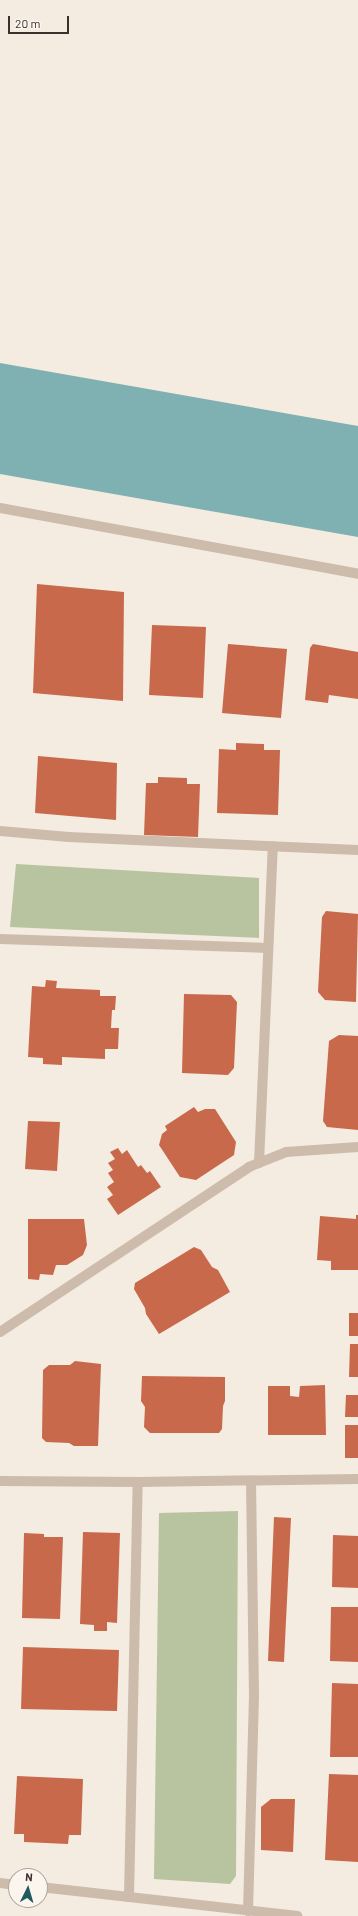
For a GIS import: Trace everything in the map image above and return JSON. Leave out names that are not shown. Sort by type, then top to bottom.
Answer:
[{"type":"street","points":[[0,508],[358,574]]},
{"type":"street","points":[[0,831],[69,837],[358,850]]},
{"type":"street","points":[[259,1163],[273,846]]},
{"type":"street","points":[[0,939],[268,948]]},
{"type":"street","points":[[0,1332],[243,1171],[286,1152],[358,1147]]},
{"type":"street","points":[[0,1481],[138,1482],[358,1479]]},
{"type":"street","points":[[248,1910],[254,1696],[251,1481]]},
{"type":"street","points":[[129,1897],[138,1482]]},
{"type":"street","points":[[48,1888],[297,1916]]},
{"type":"green space","points":[[16,864],[259,878],[259,938],[10,927]]},
{"type":"green space","points":[[238,1511],[236,1876],[230,1884],[154,1879],[159,1513]]},
{"type":"water","points":[[0,363],[358,426],[358,537],[0,474]]},
{"type":"building","points":[[37,584],[124,592],[123,701],[33,693]]},
{"type":"building","points":[[152,625],[206,627],[203,698],[149,695]]},
{"type":"building","points":[[228,644],[287,649],[281,718],[222,713]]},
{"type":"building","points":[[313,644],[358,652],[358,699],[329,695],[328,703],[305,700],[310,648]]},
{"type":"building","points":[[236,743],[264,744],[264,750],[280,750],[278,815],[217,813],[219,749],[236,750]]},
{"type":"building","points":[[38,756],[117,763],[116,820],[35,813]]},
{"type":"building","points":[[158,777],[187,778],[187,784],[200,784],[198,837],[144,835],[146,783],[158,783]]},
{"type":"building","points":[[326,911],[358,914],[356,1002],[325,1000],[318,992],[322,917]]},
{"type":"building","points":[[46,980],[57,981],[56,988],[100,990],[100,996],[116,996],[115,1010],[112,1010],[111,1028],[119,1028],[118,1049],[105,1049],[105,1059],[62,1057],[62,1065],[43,1064],[43,1058],[28,1057],[32,986],[45,987]]},
{"type":"building","points":[[184,994],[231,995],[237,1002],[234,1068],[228,1075],[182,1073]]},
{"type":"building","points":[[339,1035],[358,1036],[358,1130],[327,1127],[323,1121],[329,1041]]},
{"type":"building","points":[[194,1107],[198,1112],[205,1109],[215,1109],[236,1142],[234,1155],[196,1180],[180,1177],[159,1145],[162,1134],[167,1130],[165,1126]]},
{"type":"building","points":[[28,1121],[60,1122],[57,1171],[25,1169]]},
{"type":"building","points":[[118,1148],[122,1154],[127,1150],[138,1167],[141,1165],[147,1173],[150,1171],[161,1187],[118,1215],[107,1199],[113,1195],[107,1187],[114,1182],[108,1173],[113,1170],[108,1163],[115,1159],[110,1152]]},
{"type":"building","points":[[356,1215],[358,1215],[358,1270],[331,1270],[331,1261],[317,1260],[320,1216],[356,1219]]},
{"type":"building","points":[[28,1219],[84,1219],[87,1245],[83,1255],[67,1265],[56,1265],[53,1275],[40,1274],[39,1280],[28,1279]]},
{"type":"building","points":[[194,1247],[201,1250],[212,1267],[218,1270],[230,1292],[159,1334],[146,1314],[145,1308],[134,1289],[135,1283]]},
{"type":"building","points":[[349,1313],[358,1313],[358,1336],[349,1336]]},
{"type":"building","points":[[350,1344],[358,1344],[358,1377],[349,1377]]},
{"type":"building","points":[[75,1361],[101,1364],[98,1446],[74,1446],[69,1443],[46,1442],[42,1438],[43,1370],[49,1365],[70,1365]]},
{"type":"building","points":[[142,1376],[225,1377],[225,1401],[223,1406],[222,1429],[219,1433],[150,1433],[144,1427],[145,1407],[141,1401]]},
{"type":"building","points":[[325,1385],[326,1435],[268,1435],[268,1386],[290,1386],[290,1396],[299,1397],[300,1386]]},
{"type":"building","points":[[346,1395],[358,1395],[358,1417],[345,1417]]},
{"type":"building","points":[[345,1425],[358,1425],[358,1458],[345,1458]]},
{"type":"building","points":[[274,1517],[291,1518],[284,1662],[268,1661]]},
{"type":"building","points":[[83,1532],[120,1533],[117,1623],[107,1622],[107,1631],[94,1631],[94,1625],[80,1624]]},
{"type":"building","points":[[24,1533],[44,1534],[44,1537],[63,1537],[60,1619],[22,1618]]},
{"type":"building","points":[[333,1535],[358,1536],[358,1588],[332,1587]]},
{"type":"building","points":[[331,1607],[358,1607],[358,1662],[330,1661]]},
{"type":"building","points":[[23,1647],[119,1650],[117,1711],[21,1709]]},
{"type":"building","points":[[332,1683],[358,1684],[358,1757],[330,1757]]},
{"type":"building","points":[[329,1774],[358,1775],[358,1862],[325,1860]]},
{"type":"building","points":[[17,1776],[83,1779],[81,1835],[69,1835],[68,1844],[24,1842],[24,1834],[14,1834]]},
{"type":"building","points":[[271,1799],[295,1799],[293,1852],[261,1850],[261,1807]]}]
